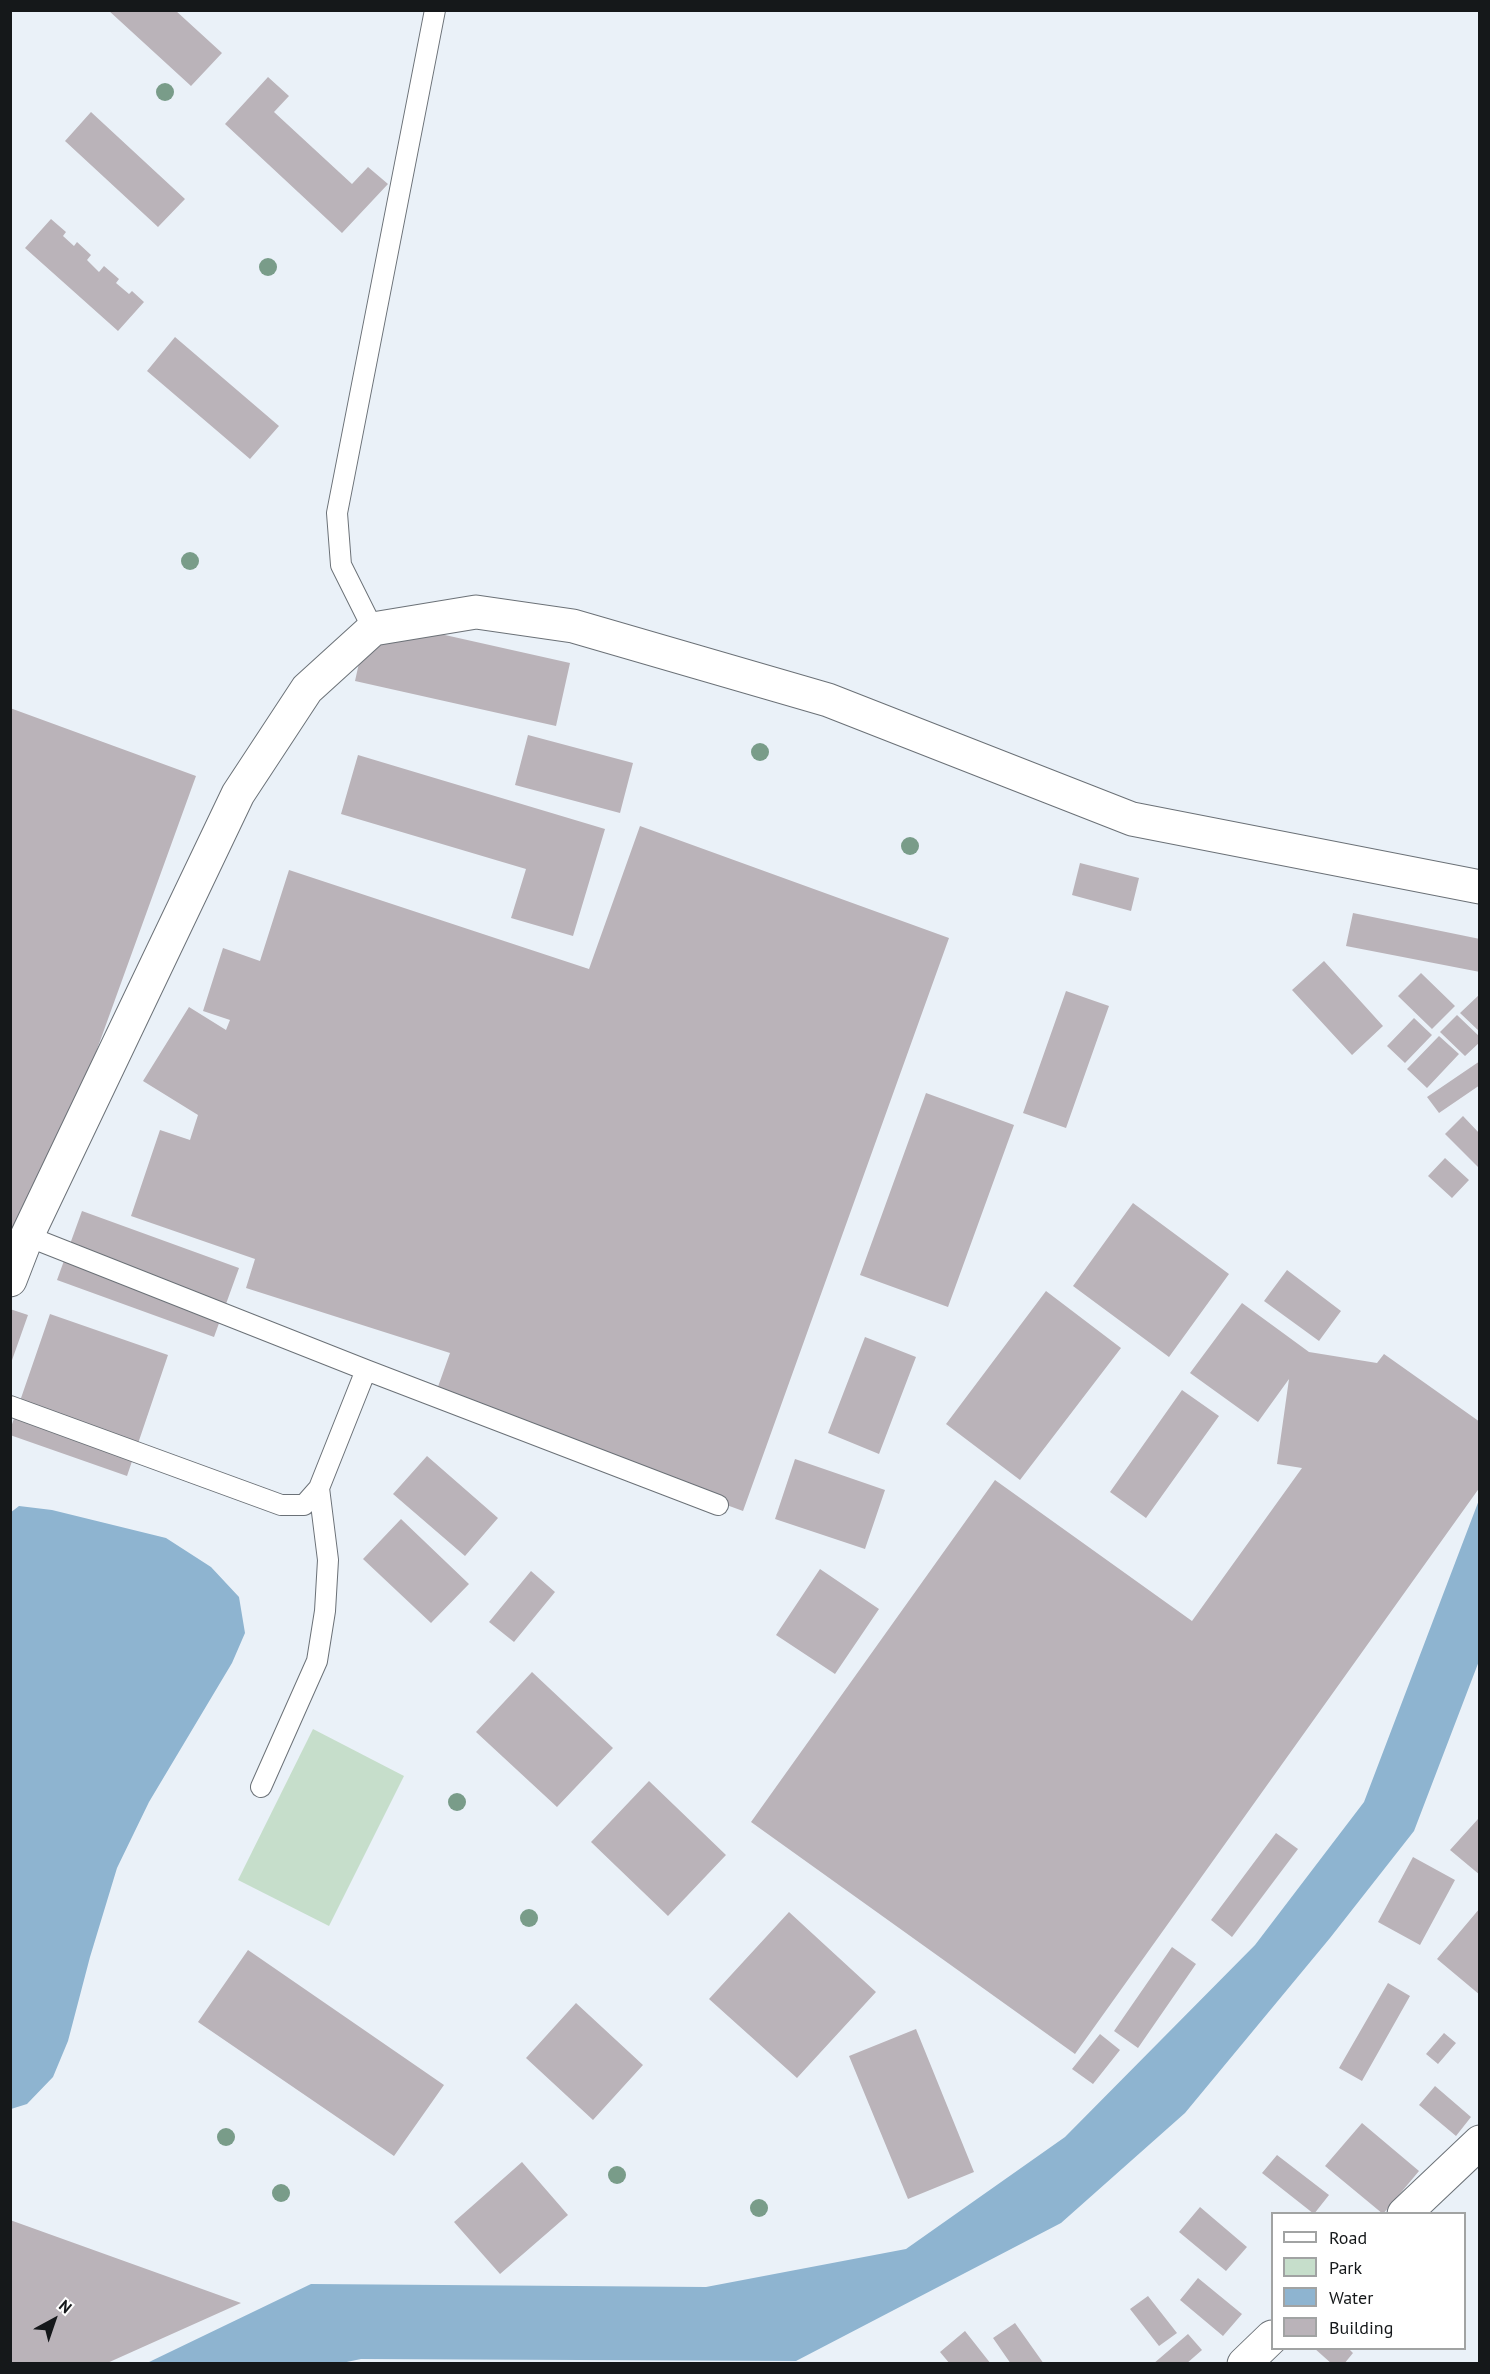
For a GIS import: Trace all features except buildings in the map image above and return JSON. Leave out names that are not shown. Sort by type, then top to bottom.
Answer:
[{"type":"street","points":[[10,1280],[27,1236],[238,794],[307,689],[373,628],[476,612],[573,626],[828,700],[1132,819],[1479,887]]},
{"type":"street","points":[[1406,2212],[1479,2142]]},
{"type":"street","points":[[1244,2364],[1271,2338]]},
{"type":"lane","points":[[373,628],[341,565],[337,513],[435,10]]},
{"type":"lane","points":[[27,1236],[366,1370],[718,1505]]},
{"type":"lane","points":[[10,1406],[281,1504],[304,1505],[319,1488],[366,1370]]},
{"type":"lane","points":[[261,1787],[317,1661],[325,1611],[328,1560],[319,1488]]},
{"type":"green space","points":[[313,1729],[404,1776],[329,1926],[238,1880]]},
{"type":"water","points":[[1479,1500],[1479,1661],[1414,1831],[1330,1938],[1185,2113],[1061,2223],[796,2361],[361,2359],[337,2364],[147,2363],[311,2284],[706,2287],[906,2249],[1065,2137],[1255,1945],[1364,1802]]},
{"type":"water","points":[[19,1506],[52,1510],[166,1538],[211,1567],[239,1597],[245,1633],[232,1663],[149,1802],[117,1868],[68,2041],[53,2077],[27,2104],[11,2109],[10,1513]]}]
